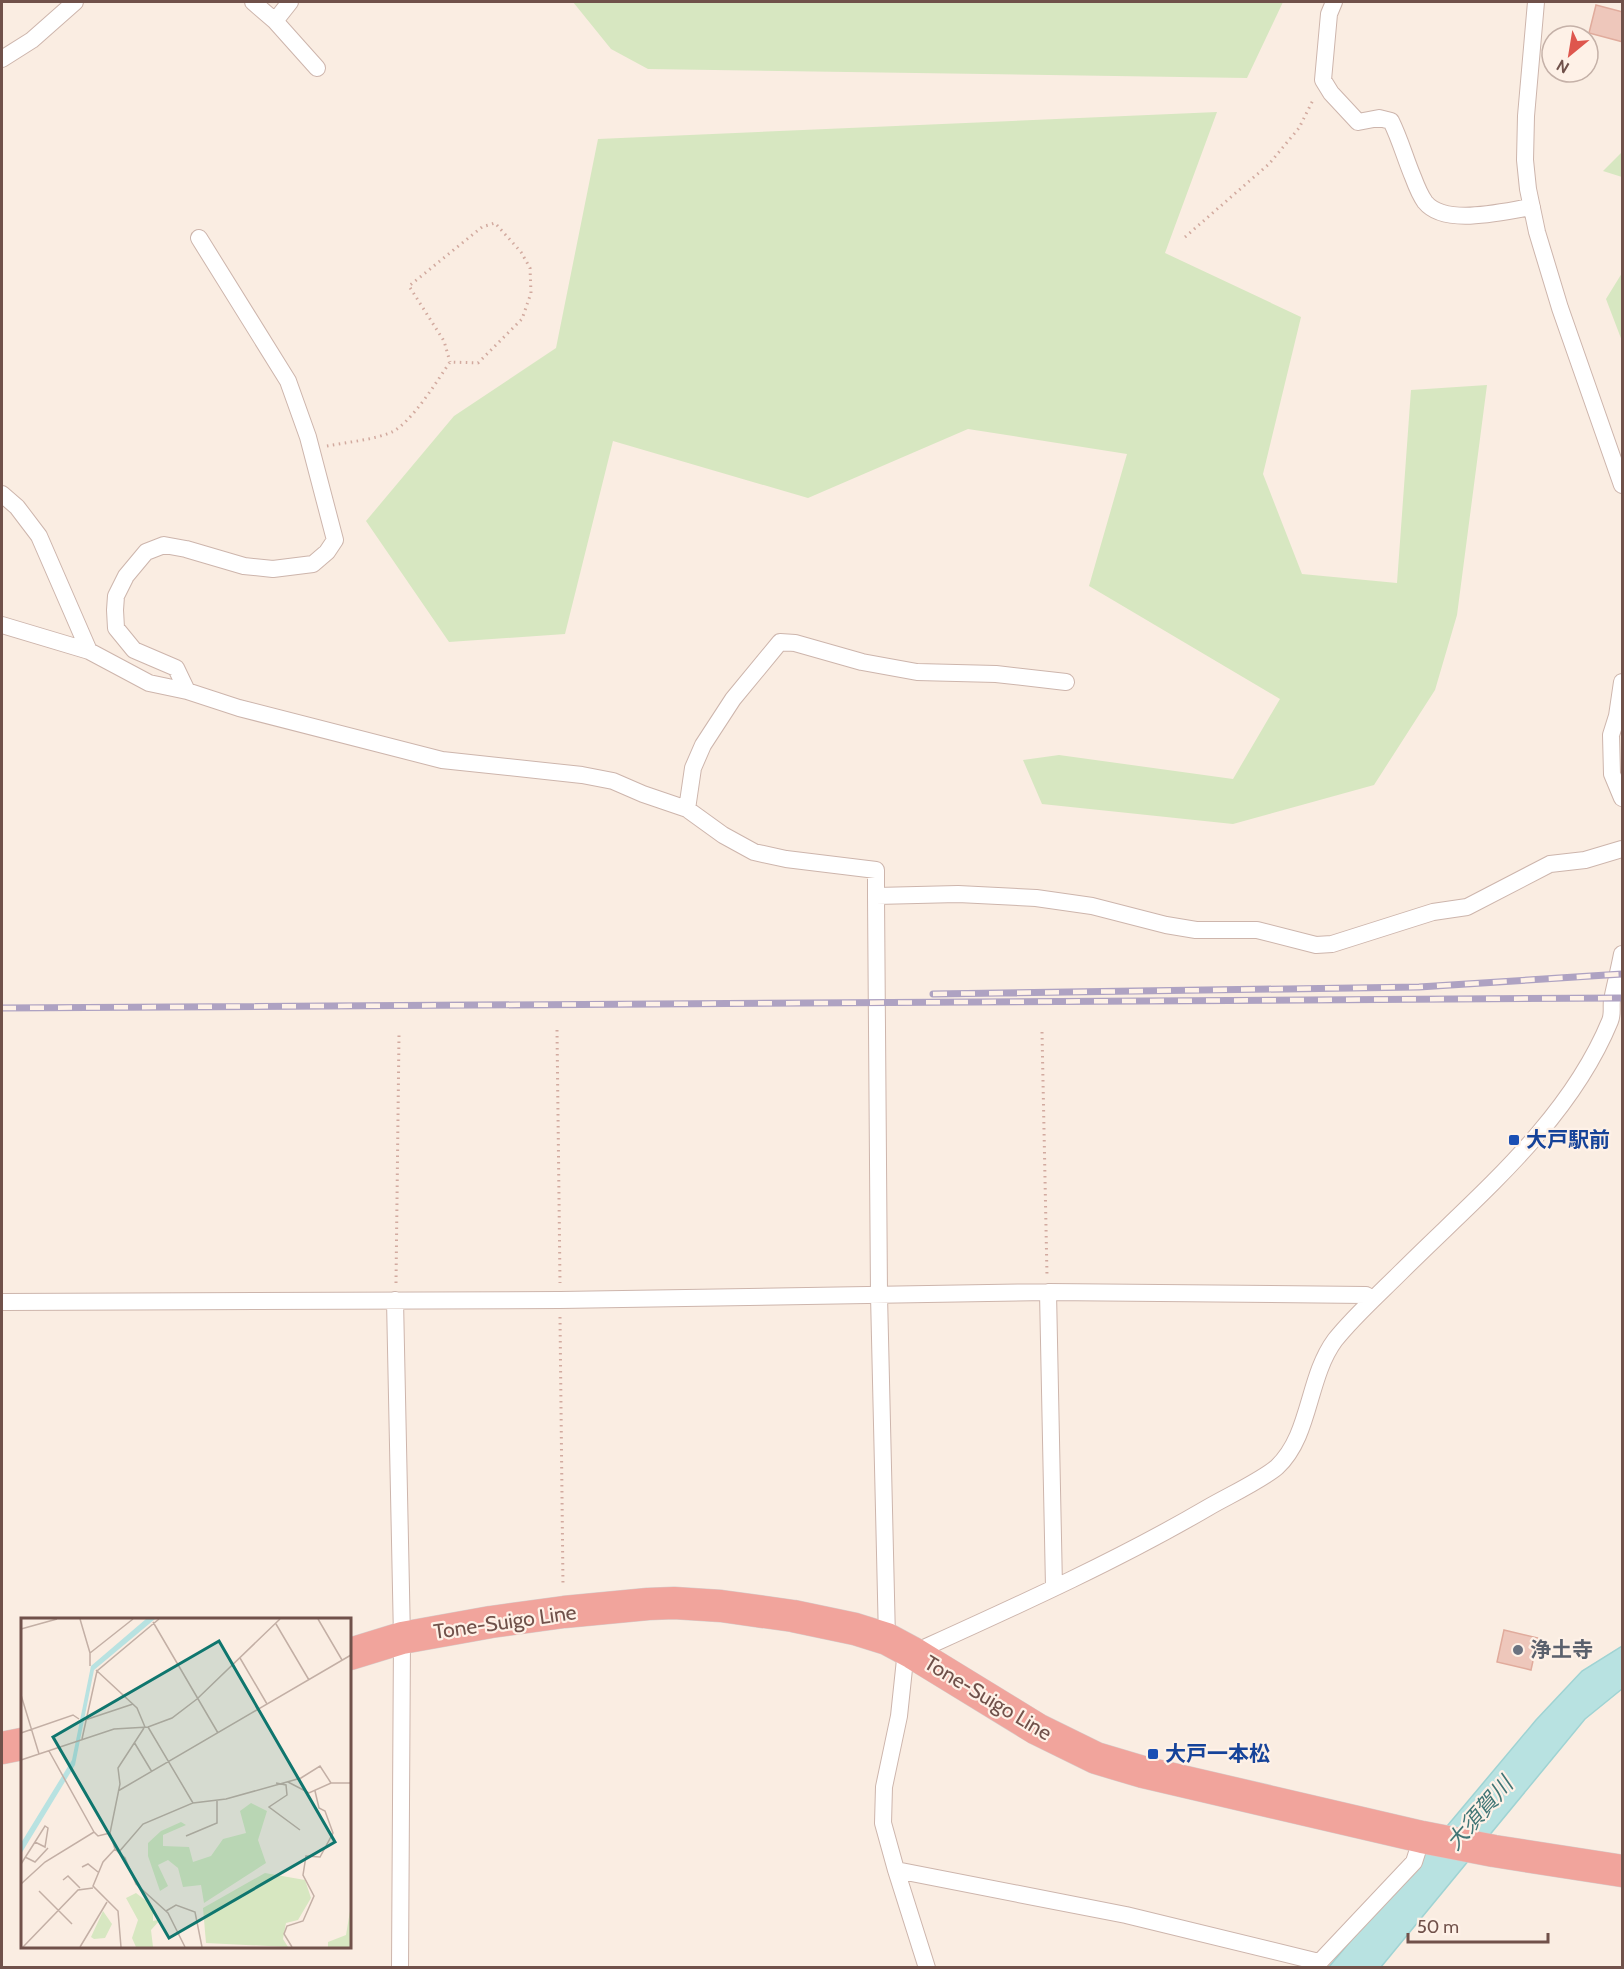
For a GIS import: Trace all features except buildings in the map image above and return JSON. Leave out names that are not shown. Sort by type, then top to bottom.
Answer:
[{"type":"highway","name":"Tone-Suigo Line","points":[[351,1654],[402,1638],[564,1612],[674,1603],[721,1606],[793,1616],[855,1629],[902,1647],[1037,1729],[1096,1758],[1143,1772],[1428,1838],[1494,1851],[1623,1871]]},
{"type":"highway","points":[[2,1748],[21,1744]]},
{"type":"street","points":[[2,59],[32,40],[75,2]]},
{"type":"street","points":[[253,2],[275,21],[317,68]]},
{"type":"street","points":[[275,21],[290,2]]},
{"type":"street","points":[[1334,2],[1329,14],[1323,80],[1331,93],[1358,122],[1379,118],[1391,121],[1413,178],[1426,202],[1437,211],[1461,217],[1532,207]]},
{"type":"street","points":[[1536,2],[1526,116],[1525,160],[1528,189],[1560,308],[1623,484]]},
{"type":"street","points":[[187,691],[176,669],[134,650],[117,628],[116,596],[126,576],[146,552],[164,545],[253,567],[273,569],[313,564],[327,552],[335,540],[311,449],[288,381],[199,238]]},
{"type":"street","points":[[2,494],[17,507],[39,536],[89,651]]},
{"type":"street","points":[[2,625],[89,651],[149,683],[187,691],[239,708],[442,760],[582,775],[613,781],[687,809],[723,835],[754,852],[786,859],[876,870],[879,1295],[902,1647],[899,1716],[884,1787],[884,1823],[896,1870],[927,1968]]},
{"type":"street","points":[[687,809],[693,768],[703,745],[733,699],[780,642],[795,643],[861,662],[917,672],[996,674],[1066,682]]},
{"type":"street","points":[[1623,682],[1611,735],[1612,774],[1623,798]]},
{"type":"street","points":[[876,896],[958,894],[1036,898],[1092,906],[1166,925],[1196,930],[1257,930],[1316,945],[1332,944],[1433,912],[1467,907],[1550,864],[1585,860],[1623,849]]},
{"type":"street","points":[[902,1647],[1054,1587],[1186,1521],[1275,1468],[1290,1452],[1297,1440],[1321,1364],[1336,1340],[1373,1299],[1543,1130],[1581,1078],[1617,1018],[1611,1004],[1623,954]]},
{"type":"street","points":[[1048,1293],[1054,1587]]},
{"type":"street","points":[[2,1302],[560,1300],[1048,1293],[1366,1295],[1373,1299]]},
{"type":"street","points":[[395,1300],[402,1638],[400,1968]]},
{"type":"street","points":[[896,1870],[1126,1916],[1316,1965],[1414,1862],[1428,1838]]},
{"type":"path","points":[[1185,237],[1269,164],[1299,128],[1323,80]]},
{"type":"path","points":[[495,224],[521,252],[530,268],[531,293],[522,319],[478,363],[450,362],[444,341],[409,286],[482,227],[495,224]]},
{"type":"path","points":[[311,449],[394,431],[411,415],[450,362]]},
{"type":"path","points":[[557,1030],[564,1612]]},
{"type":"path","points":[[1041,1032],[1048,1293]]},
{"type":"path","points":[[395,1300],[399,1034]]},
{"type":"green space","points":[[573,2],[1283,2],[1247,78],[648,69],[611,49]]},
{"type":"green space","points":[[1217,112],[1165,253],[1301,317],[1263,474],[1302,574],[1397,583],[1411,390],[1487,385],[1457,615],[1435,690],[1374,785],[1233,824],[1042,804],[1023,760],[1059,755],[1233,779],[1280,699],[1089,586],[1127,454],[968,429],[808,498],[613,441],[565,634],[449,642],[366,521],[454,416],[556,348],[598,139]]},
{"type":"green space","points":[[1622,152],[1622,177],[1603,171]]},
{"type":"green space","points":[[1622,273],[1622,341],[1606,299]]},
{"type":"water","name":"大須賀川","points":[[1622,1646],[1622,1689],[1585,1719],[1381,1967],[1328,1968],[1536,1720],[1582,1671]]},
{"type":"railway","points":[[933,994],[1419,987],[1622,974]]},
{"type":"railway","points":[[2,1008],[1622,998]]},
{"type":"place","name":"大戸駅前","points":[[1514,1140]]},
{"type":"place","name":"浄土寺","points":[[1518,1650]]},
{"type":"place","name":"大戸一本松","points":[[1153,1754]]}]
